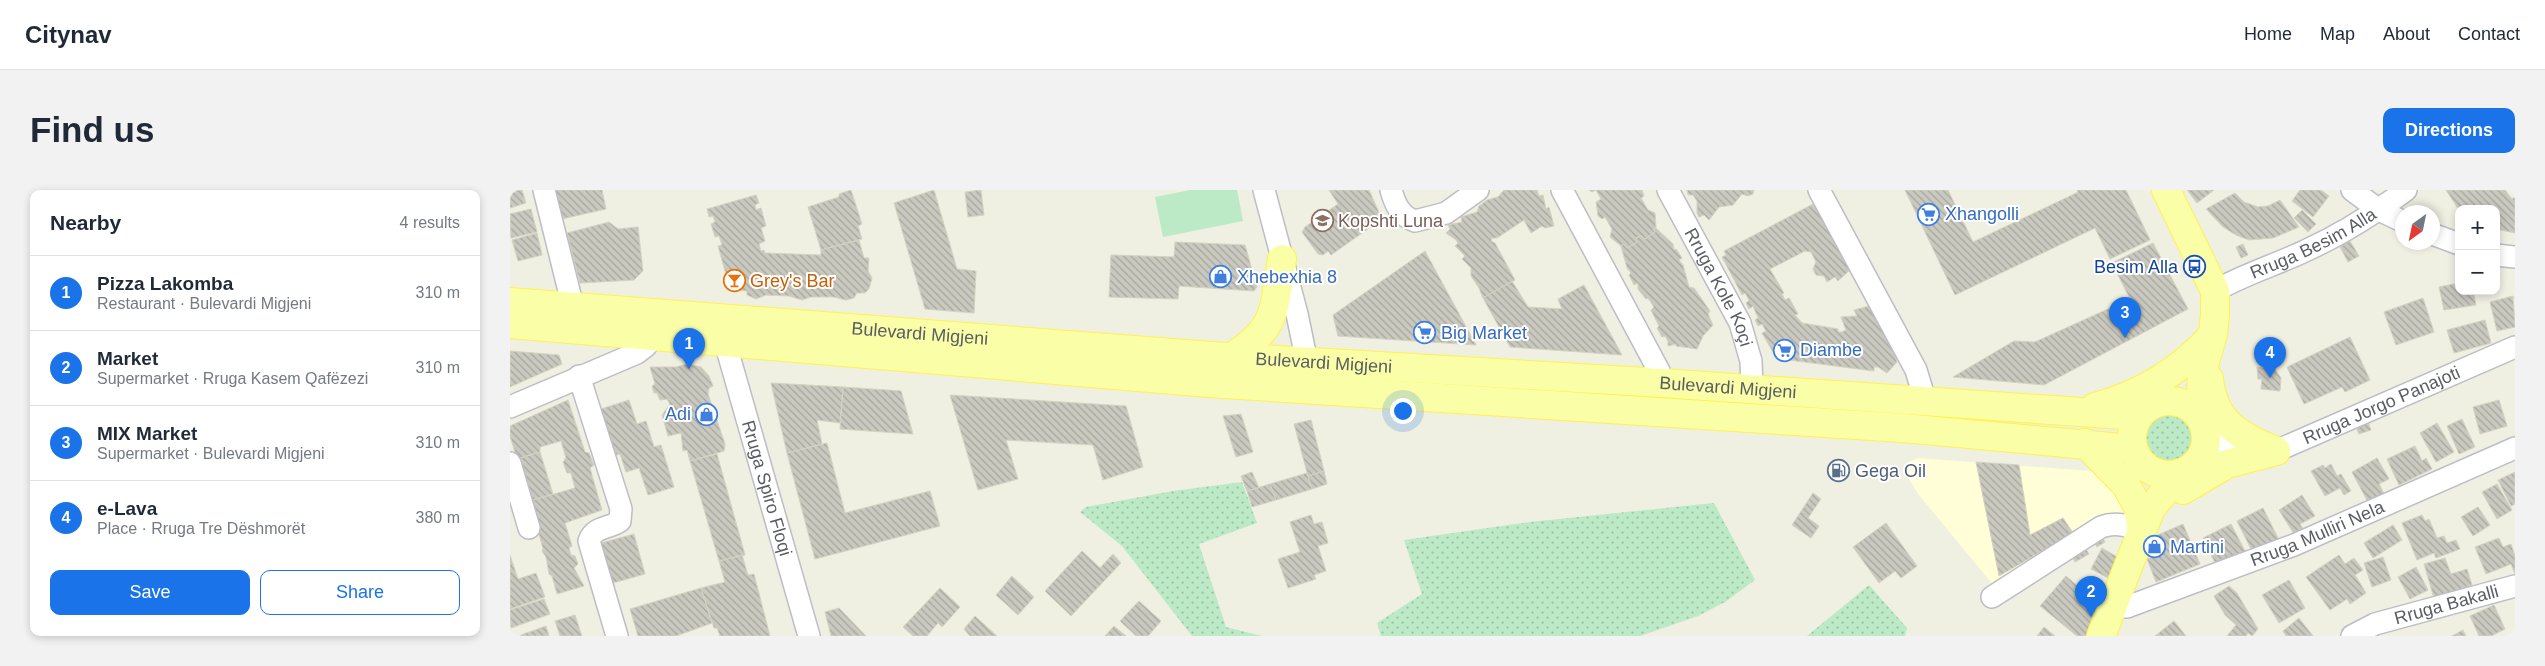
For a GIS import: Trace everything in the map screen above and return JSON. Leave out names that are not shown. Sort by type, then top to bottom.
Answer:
[{"type":"main road","points":[[2102,636],[2146,520],[2189,468],[2205,445],[2202,423],[2207,355],[2215,291],[2166,190]]},
{"type":"main road","points":[[1232,357],[1253,343],[1271,319],[1282,259]]},
{"type":"main road","name":"Bulevardi Migjeni","points":[[510,302],[1232,357],[1925,400],[2138,416]]},
{"type":"main road","name":"Bulevardi Migjeni","points":[[510,324],[1311,390],[1903,428],[2085,443],[2139,459]]},
{"type":"main road","points":[[2178,402],[2207,355]]},
{"type":"main road","points":[[2066,411],[2098,406],[2137,394],[2178,369],[2207,355]]},
{"type":"main road","points":[[2207,355],[2210,390],[2217,410],[2232,428],[2251,441],[2276,451]]},
{"type":"main road","points":[[2146,520],[2139,459],[2132,432],[2138,416],[2156,403],[2178,402],[2190,408],[2202,423]]},
{"type":"main road","points":[[2085,443],[2126,485],[2146,520]]},
{"type":"main road","points":[[2146,520],[2172,498],[2203,477],[2227,464],[2276,451]]},
{"type":"main road","points":[[2139,459],[2156,474],[2189,468]]},
{"type":"street","points":[[544,190],[574,308]]},
{"type":"street","points":[[1264,190],[1307,361],[1311,390]]},
{"type":"street","points":[[1391,190],[1395,203],[1407,218],[1423,220],[1446,212],[1478,190]]},
{"type":"street","points":[[1562,190],[1659,371],[1662,383]]},
{"type":"street","name":"Rruga Kole Koçi","points":[[1668,190],[1740,323],[1751,361],[1752,390]]},
{"type":"street","points":[[1819,190],[1916,370],[1925,400]]},
{"type":"street","points":[[2352,190],[2379,210],[2395,217]]},
{"type":"street","name":"Rruga Besim Alla","points":[[2215,291],[2233,280],[2306,251],[2379,210],[2406,190]]},
{"type":"street","points":[[2440,237],[2455,243]]},
{"type":"street","points":[[2500,255],[2515,257]]},
{"type":"street","points":[[510,407],[637,352],[646,346],[652,336]]},
{"type":"street","name":"Rruga Spiro Floqi","points":[[725,342],[808,636]]},
{"type":"street","name":"Rruga Jorgo Panajoti","points":[[2189,468],[2216,455],[2246,450],[2276,451],[2515,347]]},
{"type":"street","points":[[579,376],[621,509],[620,521],[592,534],[589,541],[617,636]]},
{"type":"street","name":"Rruga Jorgo Panajoti","points":[[2202,423],[2221,443],[2246,450]]},
{"type":"street","name":"Rruga Mulliri Nela","points":[[2113,607],[2127,606],[2294,545],[2515,448]]},
{"type":"street","points":[[510,463],[530,528]]},
{"type":"street","points":[[1992,597],[2101,527],[2110,524],[2133,527],[2146,520]]},
{"type":"street","name":"Rruga Bakalli","points":[[2352,636],[2375,624],[2515,586]]},
{"type":"shaded area","points":[[1190,190],[1237,190],[1243,221],[1163,237],[1155,197]]},
{"type":"shaded area","points":[[2168,410],[2179,412],[2188,418],[2194,427],[2196,438],[2194,449],[2188,458],[2179,464],[2168,466],[2157,464],[2148,458],[2142,449],[2140,438],[2142,427],[2148,418],[2157,412]]},
{"type":"shaded area","points":[[1919,458],[2092,471],[2105,476],[2125,514],[2125,518],[1994,586],[1919,495],[1904,472],[1910,461]]},
{"type":"shaded area","points":[[1242,482],[1257,523],[1199,544],[1226,627],[1262,636],[1192,636],[1122,546],[1080,512],[1086,507],[1173,491]]},
{"type":"shaded area","points":[[1714,503],[1755,580],[1725,602],[1698,616],[1640,636],[1381,636],[1377,623],[1422,594],[1404,540],[1530,522]]},
{"type":"shaded area","points":[[1869,585],[1907,628],[1905,636],[1807,636]]},
{"type":"building","points":[[510,190],[522,190],[526,203],[510,208]]},
{"type":"building","points":[[555,190],[602,190],[606,209],[562,219]]},
{"type":"building","points":[[851,190],[862,224],[858,226],[862,239],[821,250],[808,207],[839,197],[839,194]]},
{"type":"building","points":[[934,190],[957,269],[976,271],[974,313],[925,309],[894,203]]},
{"type":"building","points":[[981,190],[984,215],[968,217],[965,192]]},
{"type":"building","points":[[1329,190],[1369,190],[1382,219],[1331,255],[1328,251],[1323,255],[1318,254],[1302,232],[1305,227],[1338,204]]},
{"type":"building","points":[[1504,190],[1537,190],[1539,196],[1543,195],[1546,209],[1549,207],[1554,226],[1545,228],[1542,226],[1531,233],[1524,220],[1497,238],[1492,238],[1491,241],[1495,243],[1515,280],[1483,298],[1471,276],[1471,268],[1462,259],[1465,256],[1455,246],[1458,243],[1446,233],[1450,229],[1448,225],[1462,222],[1461,217],[1477,212],[1479,206],[1487,200],[1498,197]]},
{"type":"building","points":[[1596,190],[1642,190],[1644,196],[1641,198],[1648,210],[1655,213],[1656,228],[1653,229],[1655,232],[1645,239],[1641,236],[1636,238],[1637,242],[1627,248],[1624,244],[1621,246],[1610,237],[1612,229],[1605,217],[1602,219],[1598,216],[1596,202],[1601,199]]},
{"type":"building","points":[[1687,190],[1754,190],[1753,194],[1748,196],[1742,194],[1733,205],[1719,207],[1709,220],[1704,215],[1699,217],[1697,201],[1693,195],[1688,195]]},
{"type":"building","points":[[1905,190],[1948,190],[1973,242],[2078,192],[2077,190],[2126,190],[2150,240],[2110,259],[2095,228],[1955,295]]},
{"type":"building","points":[[2187,190],[2214,190],[2197,203]]},
{"type":"building","points":[[2300,190],[2321,190],[2329,196],[2313,217],[2292,201]]},
{"type":"building","points":[[2446,190],[2505,190],[2512,199],[2515,197],[2515,233],[2500,230],[2500,205],[2456,205]]},
{"type":"building","points":[[2235,193],[2244,202],[2258,207],[2268,206],[2280,200],[2299,227],[2273,238],[2249,240],[2236,235],[2223,227],[2206,209]]},
{"type":"building","points":[[756,195],[759,203],[755,205],[756,210],[761,208],[766,226],[761,228],[765,241],[759,244],[761,251],[764,250],[765,253],[821,255],[821,250],[859,240],[864,258],[869,258],[868,271],[872,278],[869,289],[865,293],[857,293],[854,298],[846,300],[834,297],[811,297],[802,300],[789,296],[766,295],[756,299],[747,295],[747,291],[733,290],[729,277],[727,278],[718,246],[722,245],[719,236],[715,237],[711,224],[715,222],[713,216],[709,217],[707,209]]},
{"type":"building","points":[[1813,204],[1814,207],[1819,205],[1852,268],[1838,281],[1835,277],[1827,282],[1824,276],[1816,275],[1813,269],[1816,262],[1811,252],[1805,251],[1770,269],[1784,293],[1782,294],[1785,300],[1789,298],[1798,314],[1795,315],[1802,323],[1838,329],[1838,332],[1842,332],[1846,330],[1841,317],[1857,316],[1854,310],[1873,305],[1893,343],[1889,345],[1899,355],[1895,356],[1897,362],[1887,373],[1878,367],[1874,367],[1874,371],[1781,359],[1776,353],[1774,354],[1762,333],[1766,331],[1762,324],[1758,326],[1755,320],[1758,318],[1753,306],[1749,309],[1746,303],[1749,300],[1745,293],[1742,295],[1722,257],[1726,255],[1724,251]]},
{"type":"building","points":[[531,209],[537,232],[511,238],[510,214]]},
{"type":"building","points":[[2302,210],[2316,224],[2308,232],[2294,218]]},
{"type":"building","points":[[609,222],[618,229],[638,227],[643,271],[634,280],[580,283],[567,233]]},
{"type":"building","points":[[1656,228],[1673,244],[1674,250],[1676,249],[1682,258],[1679,260],[1683,265],[1689,287],[1694,288],[1710,311],[1708,314],[1713,325],[1703,336],[1697,349],[1676,346],[1676,344],[1668,346],[1665,336],[1662,337],[1657,328],[1659,326],[1651,310],[1654,307],[1638,289],[1638,283],[1634,285],[1629,275],[1631,273],[1627,268],[1621,246],[1624,244],[1627,248],[1637,242],[1636,238],[1641,236],[1645,239],[1655,232],[1653,229]]},
{"type":"building","points":[[537,233],[542,255],[518,261],[512,240]]},
{"type":"building","points":[[2350,241],[2359,256],[2348,262],[2340,247]]},
{"type":"building","points":[[1175,242],[1245,245],[1257,287],[1254,291],[1179,286],[1178,299],[1109,297],[1111,255],[1174,257]]},
{"type":"building","points":[[2153,243],[2188,309],[2044,385],[1953,377],[2014,341],[2035,342],[2130,299],[2112,263]]},
{"type":"building","points":[[2243,244],[2248,255],[2241,258],[2236,247]]},
{"type":"building","points":[[1425,251],[1476,345],[1338,336],[1333,315]]},
{"type":"building","points":[[1512,281],[1528,307],[1562,309],[1558,299],[1584,285],[1622,355],[1510,347],[1483,298]]},
{"type":"building","points":[[2455,284],[2455,295],[2474,295],[2476,305],[2444,310],[2439,287]]},
{"type":"building","points":[[2513,296],[2515,327],[2497,331],[2490,302]]},
{"type":"building","points":[[2423,298],[2434,332],[2396,345],[2384,312]]},
{"type":"building","points":[[2485,320],[2491,343],[2454,353],[2447,330]]},
{"type":"building","points":[[2350,337],[2370,380],[2345,392],[2342,387],[2304,404],[2287,367]]},
{"type":"building","points":[[510,351],[559,355],[562,364],[510,387]]},
{"type":"building","points":[[687,364],[701,367],[709,376],[713,386],[709,388],[708,394],[725,444],[724,451],[690,461],[687,450],[683,451],[681,433],[668,436],[662,415],[670,404],[667,399],[660,400],[657,393],[654,393],[652,386],[655,384],[650,367],[676,367]]},
{"type":"building","points":[[2257,367],[2275,369],[2281,378],[2280,391],[2261,389],[2262,379],[2258,379]]},
{"type":"building","points":[[771,383],[843,387],[840,423],[817,420],[822,444],[787,453]]},
{"type":"building","points":[[843,387],[901,391],[913,434],[840,429]]},
{"type":"building","points":[[950,395],[1126,406],[1143,467],[1103,480],[1093,445],[1006,440],[1018,479],[978,490]]},
{"type":"building","points":[[568,400],[585,452],[589,453],[594,465],[590,468],[602,510],[565,523],[572,546],[569,548],[571,555],[575,556],[578,564],[574,568],[584,586],[557,594],[552,576],[549,574],[546,557],[542,551],[530,501],[575,488],[571,473],[567,473],[563,462],[566,458],[561,441],[540,447],[540,452],[517,459],[510,436],[510,426]]},
{"type":"building","points":[[629,400],[637,424],[646,421],[654,447],[661,445],[674,487],[648,495],[639,468],[626,472],[620,454],[616,455],[601,409]]},
{"type":"building","points":[[2499,400],[2507,426],[2480,434],[2473,407]]},
{"type":"building","points":[[1241,414],[1253,452],[1236,457],[1223,416]]},
{"type":"building","points":[[2462,419],[2475,447],[2459,454],[2447,426]]},
{"type":"building","points":[[1311,420],[1324,471],[1308,476],[1294,424]]},
{"type":"building","points":[[2368,422],[2371,430],[2359,434],[2356,427]]},
{"type":"building","points":[[2437,423],[2454,452],[2436,462],[2420,433]]},
{"type":"building","points":[[827,443],[845,513],[930,491],[940,526],[815,559],[787,453]]},
{"type":"building","points":[[2415,446],[2422,461],[2426,458],[2432,469],[2399,485],[2387,459]]},
{"type":"building","points":[[540,452],[553,494],[530,501],[517,459]]},
{"type":"building","points":[[717,454],[745,555],[719,561],[690,461]]},
{"type":"building","points":[[2377,458],[2389,479],[2379,484],[2386,497],[2370,506],[2352,472]]},
{"type":"building","name":"Gega Oil","points":[[1835,462],[1843,462],[1848,467],[1846,478],[1835,480],[1830,475],[1830,467]]},
{"type":"building","points":[[1976,462],[2019,465],[2030,535],[2063,518],[2073,533],[1999,576]]},
{"type":"building","points":[[2331,464],[2337,476],[2341,474],[2351,491],[2344,495],[2340,488],[2325,496],[2311,471],[2323,465],[2325,468]]},
{"type":"building","points":[[1324,471],[1327,484],[1312,489],[1308,476]]},
{"type":"building","points":[[1252,472],[1259,488],[1247,491],[1241,476]]},
{"type":"building","points":[[2515,472],[2515,504],[2511,506],[2498,480]]},
{"type":"building","points":[[1307,473],[1312,489],[1276,500],[1270,484]]},
{"type":"building","points":[[1270,484],[1276,500],[1252,507],[1247,491]]},
{"type":"building","points":[[2497,484],[2512,510],[2497,519],[2482,492]]},
{"type":"building","points":[[1813,493],[1821,499],[1808,518],[1819,526],[1811,538],[1792,525]]},
{"type":"building","points":[[2302,495],[2315,516],[2300,524],[2303,529],[2294,534],[2279,510]]},
{"type":"building","points":[[2478,507],[2490,525],[2473,536],[2461,517]]},
{"type":"building","points":[[2263,508],[2280,542],[2254,555],[2237,521]]},
{"type":"building","points":[[1311,515],[1314,524],[1322,522],[1328,543],[1318,546],[1326,571],[1314,575],[1316,579],[1288,588],[1278,559],[1300,552],[1290,522]]},
{"type":"building","points":[[2422,515],[2425,521],[2429,519],[2437,538],[2444,536],[2447,543],[2456,540],[2460,549],[2436,558],[2434,553],[2417,560],[2402,523]]},
{"type":"building","points":[[1886,523],[1917,566],[1901,578],[1895,571],[1879,583],[1853,547]]},
{"type":"building","points":[[2183,524],[2200,564],[2156,582],[2147,559],[2158,555],[2151,538]]},
{"type":"building","points":[[2231,524],[2246,553],[2217,567],[2203,538]]},
{"type":"building","points":[[2393,525],[2402,540],[2373,558],[2364,543]]},
{"type":"building","points":[[634,534],[645,574],[613,583],[601,543]]},
{"type":"building","points":[[2102,537],[2105,542],[2097,547],[2094,542]]},
{"type":"building","points":[[2499,538],[2503,547],[2511,544],[2515,556],[2515,574],[2511,564],[2486,574],[2475,547]]},
{"type":"building","points":[[2085,548],[2089,554],[2075,562],[2072,556]]},
{"type":"building","points":[[2102,548],[2119,558],[2108,578],[2091,569]]},
{"type":"building","points":[[1082,551],[1100,568],[1113,554],[1121,563],[1071,616],[1045,591]]},
{"type":"building","points":[[510,555],[518,579],[536,573],[545,597],[510,609]]},
{"type":"building","points":[[742,555],[748,575],[754,574],[770,636],[720,636],[717,628],[714,628],[701,588],[725,582],[719,561]]},
{"type":"building","points":[[2339,555],[2345,564],[2354,558],[2363,570],[2355,575],[2366,593],[2350,604],[2347,599],[2330,610],[2306,577]]},
{"type":"building","points":[[2383,557],[2391,580],[2372,587],[2364,563]]},
{"type":"building","points":[[2445,558],[2451,574],[2467,569],[2472,585],[2434,598],[2424,564]]},
{"type":"building","points":[[2416,567],[2428,590],[2410,599],[2398,577]]},
{"type":"building","points":[[1012,576],[1034,597],[1018,615],[996,595]]},
{"type":"building","points":[[2066,576],[2104,609],[2087,636],[2077,636],[2040,606]]},
{"type":"building","points":[[2289,580],[2305,608],[2279,623],[2262,595]]},
{"type":"building","points":[[2229,586],[2237,593],[2258,629],[2252,636],[2248,633],[2246,636],[2227,636],[2236,625],[2225,615],[2214,596]]},
{"type":"building","points":[[701,588],[712,623],[676,636],[638,636],[630,609]]},
{"type":"building","points":[[940,588],[960,607],[942,627],[938,623],[927,636],[913,636],[903,627]]},
{"type":"building","points":[[544,599],[550,614],[511,628],[510,610]]},
{"type":"building","points":[[1139,601],[1161,621],[1148,636],[1136,636],[1120,621]]},
{"type":"building","points":[[2494,605],[2505,629],[2491,636],[2479,636],[2470,616]]},
{"type":"building","points":[[839,608],[866,636],[831,636],[825,612]]},
{"type":"building","points":[[575,615],[582,636],[560,636],[555,621]]},
{"type":"building","points":[[975,616],[997,636],[970,636],[964,629]]},
{"type":"building","points":[[2299,618],[2313,636],[2286,636],[2283,631]]},
{"type":"building","points":[[2174,621],[2186,636],[2155,636]]},
{"type":"building","points":[[546,626],[549,636],[521,636],[521,635]]},
{"type":"building","points":[[1114,626],[1126,636],[1105,636]]},
{"type":"building","points":[[2044,627],[2055,636],[2037,636]]},
{"type":"building","points":[[2463,630],[2466,636],[2452,636]]},
{"type":"place","name":"Xhangolli","points":[[1929,214]]},
{"type":"place","name":"Kopshti Luna","points":[[1322,221]]},
{"type":"place","name":"Besim Alla","points":[[2194,267]]},
{"type":"place","name":"Xhebexhia 8","points":[[1221,277]]},
{"type":"place","name":"Grey's Bar","points":[[734,281]]},
{"type":"place","name":"Big Market","points":[[1425,333]]},
{"type":"place","name":"MIX Market","points":[[2125,338]]},
{"type":"place","name":"Diambe","points":[[1784,350]]},
{"type":"place","name":"Pizza Lakomba","points":[[689,369]]},
{"type":"place","name":"e-Lava","points":[[2270,378]]},
{"type":"place","name":"Adi","points":[[707,414]]},
{"type":"place","name":"Gega Oil","points":[[1839,471]]},
{"type":"place","name":"Martini","points":[[2154,547]]},
{"type":"place","name":"Market","points":[[2091,617]]}]
